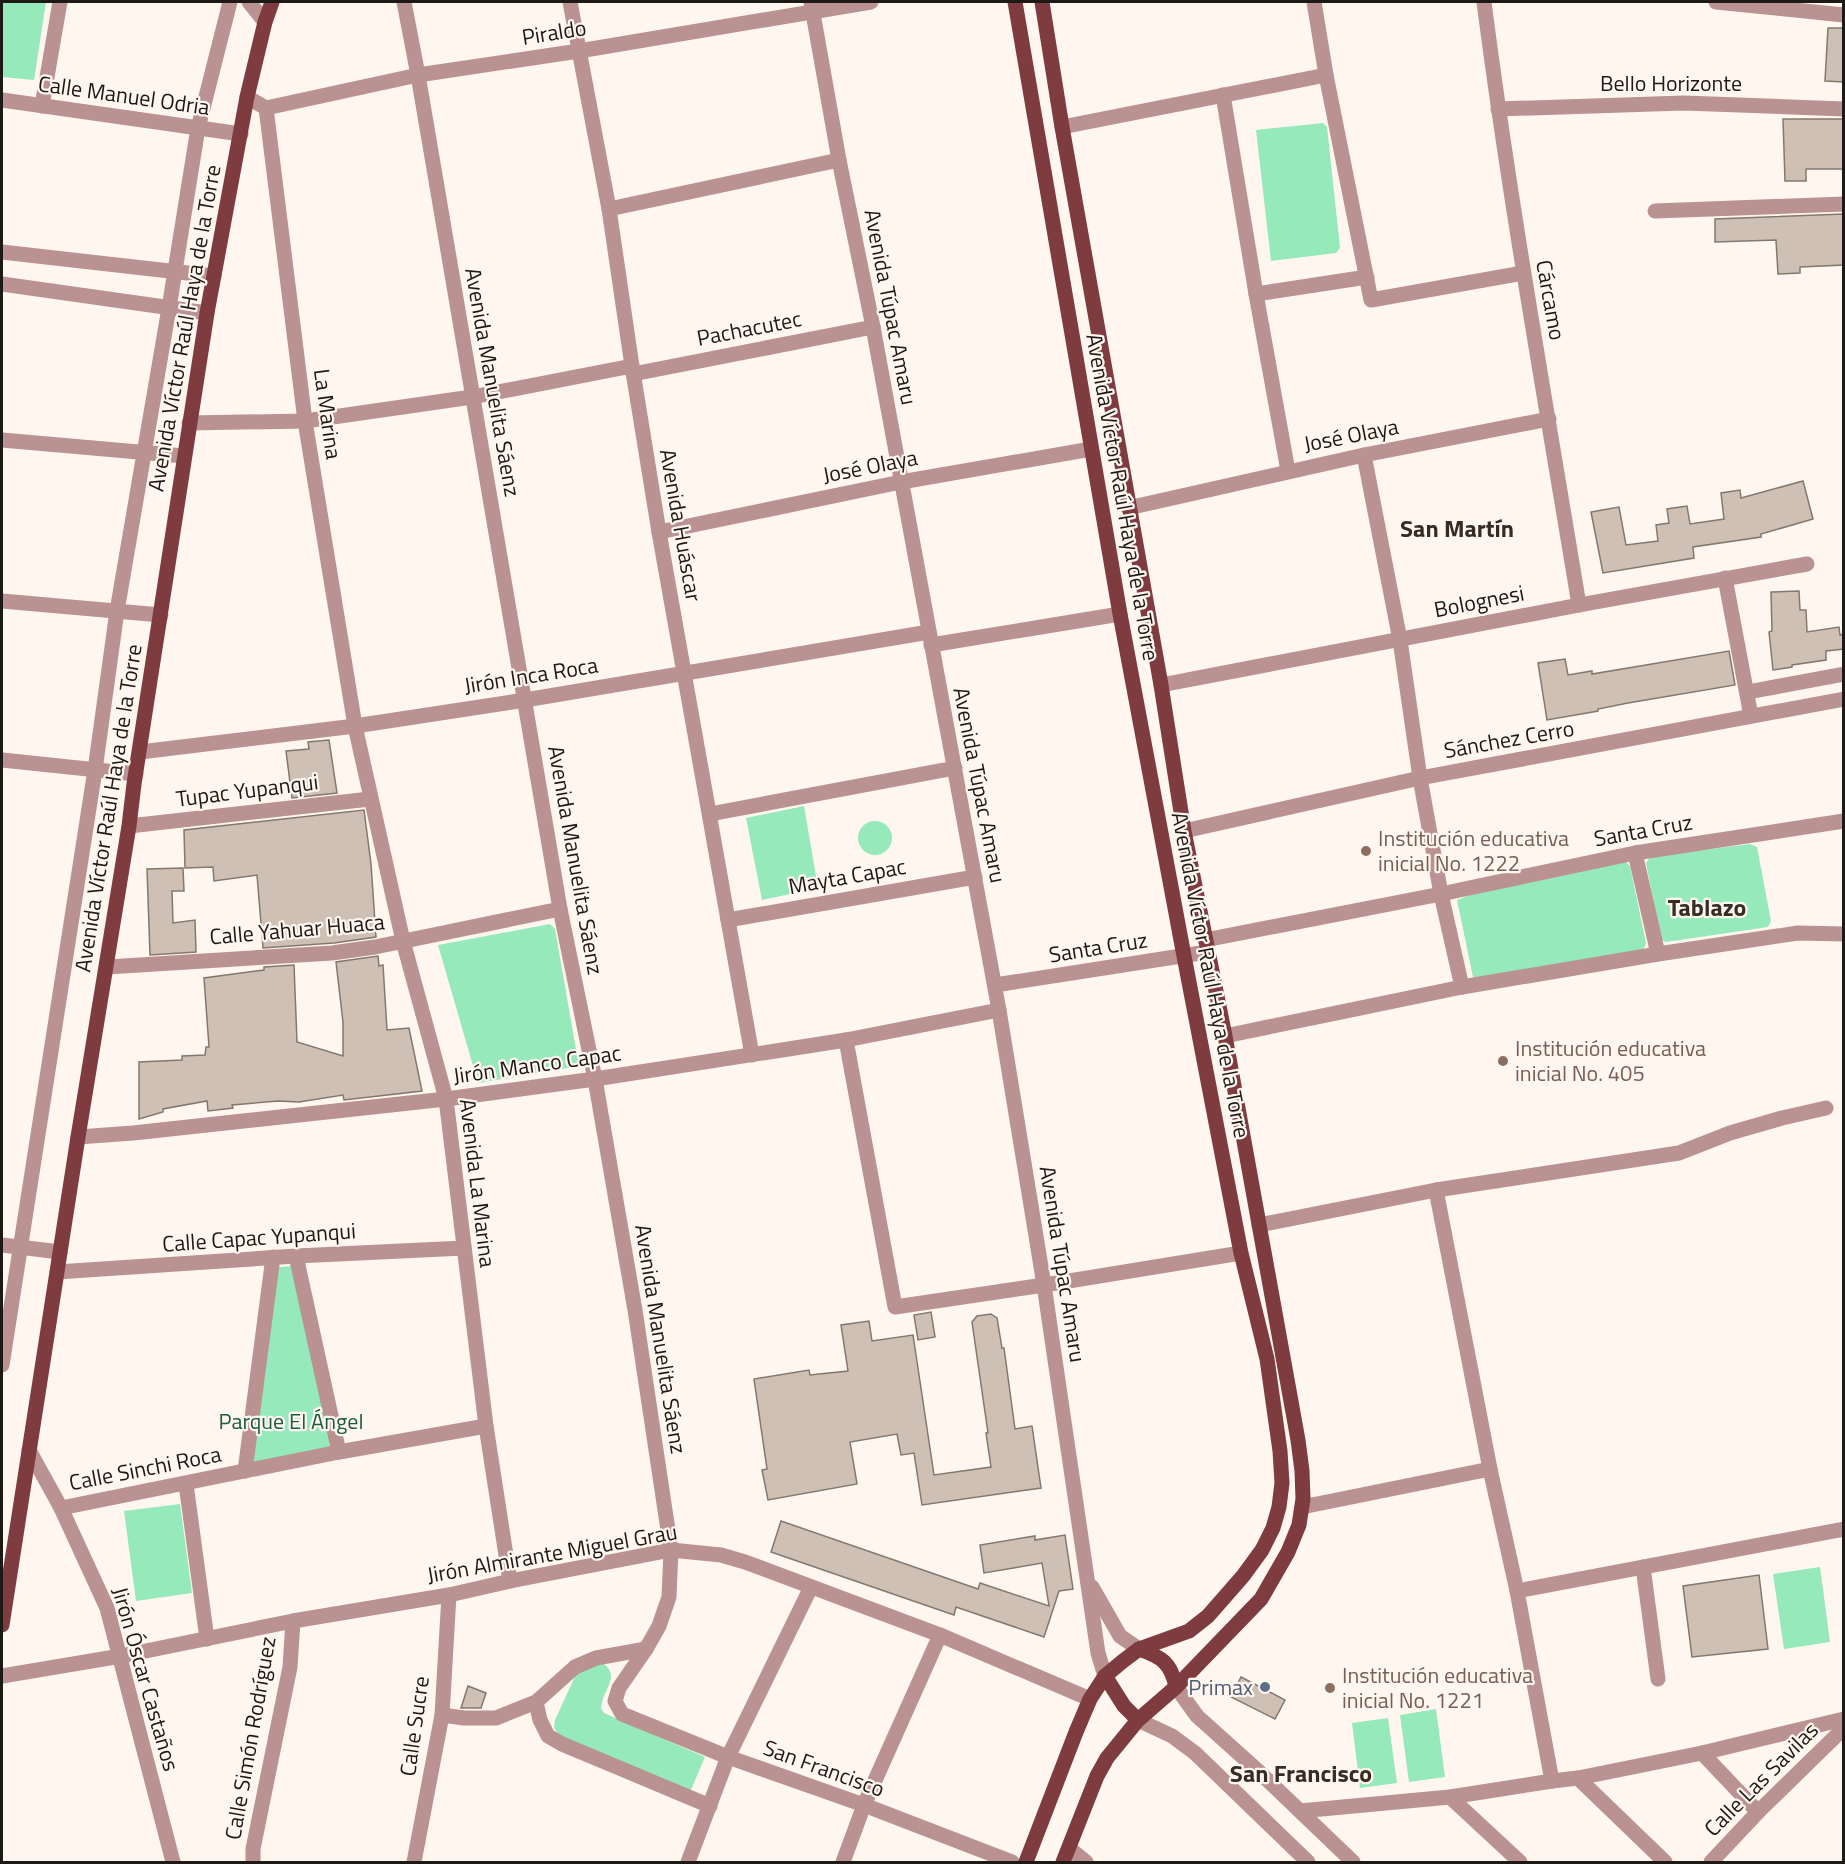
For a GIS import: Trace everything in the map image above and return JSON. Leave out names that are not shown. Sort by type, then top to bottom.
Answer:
[{"type":"main road","name":"Avenida Víctor Raúl Haya de la Torre","points":[[2,1625],[78,1137],[107,967],[207,313],[247,97],[272,2]]},
{"type":"main road","name":"Avenida Víctor Raúl Haya de la Torre","points":[[1015,2],[1120,614],[1240,1253],[1268,1371],[1280,1451],[1282,1483],[1273,1528],[1262,1550],[1208,1616],[1190,1631],[1139,1649],[1106,1676],[1090,1699],[1026,1863]]},
{"type":"main road","name":"Avenida Víctor Raúl Haya de la Torre","points":[[1042,2],[1128,508],[1161,685],[1184,831],[1225,1036],[1302,1471],[1302,1507],[1299,1525],[1288,1552],[1261,1599],[1176,1688],[1138,1720],[1107,1758],[1097,1776],[1063,1863]]},
{"type":"main road","points":[[1139,1649],[1154,1654],[1167,1663],[1173,1674],[1176,1688]]},
{"type":"main road","points":[[1106,1676],[1124,1706],[1138,1720]]},
{"type":"street","points":[[42,106],[60,2]]},
{"type":"street","points":[[2,1365],[143,453],[170,308],[198,128],[230,2]]},
{"type":"street","points":[[249,2],[265,22]]},
{"type":"street","name":"Avenida Manuelita Sáenz","points":[[404,2],[560,909],[595,1079],[635,1310],[671,1550],[669,1598],[659,1626],[619,1688],[615,1701],[622,1714]]},
{"type":"street","name":"Avenida Huáscar","points":[[570,2],[609,209],[632,370],[659,532],[752,1055]]},
{"type":"street","name":"Piraldo","points":[[266,108],[418,75],[579,51],[812,7],[871,2]]},
{"type":"street","points":[[1314,2],[1326,75],[1371,300],[1523,273]]},
{"type":"street","name":"Cárcamo","points":[[1484,2],[1523,273],[1579,605]]},
{"type":"street","points":[[1716,2],[1844,15]]},
{"type":"street","name":"Avenida Túpac Amaru","points":[[812,7],[999,1010],[1044,1285],[1098,1653],[1106,1676]]},
{"type":"street","points":[[1062,127],[1326,75]]},
{"type":"street","points":[[1222,95],[1288,471]]},
{"type":"street","points":[[247,97],[266,108]]},
{"type":"street","name":"Calle Manuel Odria","points":[[2,100],[241,134]]},
{"type":"street","name":"Bello Horizonte","points":[[1498,109],[1684,103],[1844,109]]},
{"type":"street","name":"La Marina","points":[[266,108],[305,421],[355,726]]},
{"type":"street","points":[[609,209],[839,160]]},
{"type":"street","points":[[1655,211],[1844,204]]},
{"type":"street","points":[[2,252],[214,276]]},
{"type":"street","points":[[1256,294],[1367,277]]},
{"type":"street","points":[[2,284],[207,313]]},
{"type":"street","name":"Pachacutec","points":[[189,423],[305,421],[472,397],[873,327]]},
{"type":"street","name":"José Olaya","points":[[1128,508],[1288,471],[1549,419]]},
{"type":"street","points":[[2,440],[184,456]]},
{"type":"street","name":"José Olaya","points":[[659,532],[901,482],[1092,449]]},
{"type":"street","points":[[1364,455],[1400,640],[1420,778],[1441,894],[1462,987]]},
{"type":"street","name":"Bolognesi","points":[[1161,685],[1807,564]]},
{"type":"street","points":[[1725,578],[1751,716]]},
{"type":"street","points":[[2,601],[160,615]]},
{"type":"street","name":"Jirón Inca Roca","points":[[140,752],[355,726],[685,672],[1120,614]]},
{"type":"street","points":[[1748,692],[1844,674]]},
{"type":"street","name":"Sánchez Cerro","points":[[1184,831],[1420,778],[1844,699]]},
{"type":"street","name":"Avenida La Marina","points":[[355,726],[403,941],[446,1099],[486,1426],[510,1581]]},
{"type":"street","points":[[2,760],[136,774]]},
{"type":"street","points":[[710,814],[955,768]]},
{"type":"street","name":"Tupac Yupanqui","points":[[129,826],[370,798]]},
{"type":"street","name":"Santa Cruz","points":[[994,985],[1184,956],[1206,946],[1635,853],[1844,821]]},
{"type":"street","points":[[1635,853],[1658,954]]},
{"type":"street","name":"Mayta Capac","points":[[728,920],[975,877]]},
{"type":"street","name":"Calle Yahuar Huaca","points":[[107,967],[375,947],[560,909]]},
{"type":"street","points":[[1225,1036],[1462,987],[1658,954],[1798,933],[1844,934]]},
{"type":"street","name":"Jirón Manco Capac","points":[[78,1137],[446,1099],[595,1079],[846,1040],[999,1010]]},
{"type":"street","points":[[846,1040],[895,1307],[1240,1253]]},
{"type":"street","points":[[1259,1225],[1436,1190],[1679,1153],[1730,1133],[1826,1108]]},
{"type":"street","points":[[1436,1190],[1490,1468],[1517,1591],[1552,1780]]},
{"type":"street","points":[[2,1245],[60,1252]]},
{"type":"street","name":"Calle Capac Yupanqui","points":[[57,1272],[273,1257],[464,1248]]},
{"type":"street","points":[[296,1256],[339,1452]]},
{"type":"street","points":[[245,1471],[273,1257]]},
{"type":"street","name":"Calle Sinchi Roca","points":[[61,1508],[339,1452],[486,1426]]},
{"type":"street","name":"Jirón Óscar Castaños","points":[[29,1450],[61,1508],[107,1608],[173,1863]]},
{"type":"street","points":[[1302,1507],[1490,1468]]},
{"type":"street","points":[[186,1484],[207,1639]]},
{"type":"street","points":[[1517,1591],[1844,1529]]},
{"type":"street","name":"Jirón Almirante Miguel Grau","points":[[2,1676],[121,1656],[293,1621],[448,1595],[671,1550],[721,1555],[745,1562],[940,1635],[1090,1699]]},
{"type":"street","points":[[1643,1566],[1658,1679]]},
{"type":"street","name":"Avenida Túpac Amaru","points":[[1088,1580],[1120,1636],[1139,1649]]},
{"type":"street","points":[[688,1863],[728,1757],[811,1587]]},
{"type":"street","name":"Calle Sucre","points":[[414,1863],[442,1715],[448,1595]]},
{"type":"street","name":"Calle Simón Rodríguez","points":[[253,1863],[253,1849],[290,1666],[293,1621]]},
{"type":"street","points":[[843,1863],[864,1805],[940,1635]]},
{"type":"street","points":[[442,1715],[496,1718],[536,1702],[575,1667],[596,1658],[646,1649]]},
{"type":"street","points":[[1176,1688],[1197,1716],[1257,1768],[1353,1863]]},
{"type":"street","points":[[536,1702],[540,1720],[548,1736],[710,1806]]},
{"type":"street","name":"San Francisco","points":[[622,1714],[728,1757],[864,1805],[1012,1863]]},
{"type":"street","points":[[1300,1811],[1450,1797],[1552,1780],[1578,1778],[1702,1753],[1844,1719]]},
{"type":"street","points":[[1138,1720],[1172,1736],[1195,1753],[1308,1863]]},
{"type":"street","name":"Calle Las Savilas","points":[[1711,1863],[1758,1812],[1844,1728]]},
{"type":"street","points":[[1702,1753],[1758,1812]]},
{"type":"street","points":[[1578,1778],[1665,1863]]},
{"type":"street","points":[[1450,1797],[1520,1863]]},
{"type":"street","points":[[1069,1848],[1086,1863]]},
{"type":"green space","points":[[2,2],[46,2],[34,80],[2,77]]},
{"type":"green space","points":[[1323,123],[1327,127],[1340,248],[1336,253],[1271,261],[1256,130]]},
{"type":"green space","points":[[804,806],[818,888],[762,900],[746,818]]},
{"type":"green space","points":[[875,821],[887,826],[892,838],[887,850],[875,855],[863,850],[858,838],[863,826]]},
{"type":"green space","points":[[1750,844],[1757,847],[1771,921],[1768,927],[1666,942],[1661,940],[1646,863],[1650,857]]},
{"type":"green space","points":[[1626,862],[1630,866],[1646,943],[1643,950],[1487,977],[1473,977],[1457,900],[1471,895]]},
{"type":"green space","points":[[550,924],[555,929],[578,1061],[574,1067],[478,1083],[438,945]]},
{"type":"green space","name":"Parque El Ángel","points":[[294,1266],[331,1449],[252,1463],[278,1267]]},
{"type":"green space","points":[[180,1504],[192,1593],[136,1601],[124,1511]]},
{"type":"green space","points":[[1820,1567],[1830,1642],[1784,1649],[1773,1574]]},
{"type":"green space","points":[[601,1662],[607,1667],[611,1678],[602,1701],[601,1708],[604,1713],[705,1757],[690,1792],[561,1738],[554,1728],[555,1720],[577,1672]]},
{"type":"green space","points":[[1436,1709],[1445,1777],[1409,1782],[1400,1715]]},
{"type":"green space","points":[[1388,1718],[1397,1783],[1360,1788],[1352,1723]]},
{"type":"building","points":[[1828,28],[1844,28],[1844,82],[1825,81]]},
{"type":"building","points":[[1783,119],[1844,119],[1844,169],[1806,169],[1806,181],[1785,181]]},
{"type":"building","points":[[1844,214],[1844,265],[1800,267],[1800,273],[1778,274],[1776,240],[1715,242],[1715,219]]},
{"type":"building","points":[[1803,481],[1813,519],[1761,534],[1761,537],[1693,547],[1694,558],[1603,573],[1591,512],[1619,507],[1626,545],[1658,541],[1656,525],[1669,523],[1667,509],[1687,506],[1690,524],[1724,519],[1721,493],[1740,490],[1741,498]]},
{"type":"building","points":[[1799,591],[1800,610],[1806,610],[1807,632],[1839,627],[1840,635],[1844,634],[1844,649],[1826,651],[1826,660],[1773,670],[1769,632],[1772,631],[1771,592]]},
{"type":"building","points":[[1729,651],[1735,685],[1628,703],[1547,720],[1538,663],[1565,659],[1568,675],[1592,671],[1592,674]]},
{"type":"building","points":[[329,740],[337,793],[292,798],[286,751],[309,749],[308,742]]},
{"type":"building","points":[[364,810],[371,864],[376,937],[334,943],[263,948],[257,875],[214,881],[213,867],[185,868],[184,830]]},
{"type":"building","points":[[183,868],[184,891],[172,891],[173,923],[195,920],[196,952],[150,955],[147,869]]},
{"type":"building","points":[[378,956],[379,966],[383,965],[387,1030],[409,1028],[422,1091],[344,1100],[343,1095],[299,1102],[278,1101],[232,1105],[233,1108],[208,1111],[207,1101],[163,1109],[163,1112],[139,1119],[139,1062],[182,1060],[182,1056],[205,1055],[206,1047],[209,1047],[204,978],[264,970],[264,967],[294,965],[297,1042],[343,1056],[343,1022],[336,962]]},
{"type":"building","points":[[931,1312],[935,1337],[918,1340],[914,1315]]},
{"type":"building","points":[[991,1314],[997,1318],[1002,1348],[1004,1348],[1015,1429],[1032,1426],[1041,1488],[922,1505],[914,1453],[901,1455],[897,1434],[850,1442],[857,1484],[768,1500],[762,1470],[767,1469],[754,1379],[809,1370],[810,1375],[848,1371],[841,1325],[869,1321],[872,1341],[913,1335],[934,1475],[991,1467],[972,1322],[977,1316]]},
{"type":"building","points":[[781,1521],[978,1589],[980,1583],[1049,1606],[1042,1563],[984,1573],[980,1545],[1035,1536],[1035,1540],[1065,1535],[1073,1589],[1059,1591],[1044,1637],[956,1607],[954,1615],[771,1552]]},
{"type":"building","points":[[1759,1575],[1768,1649],[1692,1657],[1683,1586]]},
{"type":"building","points":[[1241,1677],[1285,1700],[1275,1719],[1231,1697]]},
{"type":"building","points":[[468,1686],[486,1693],[481,1708],[461,1708]]},
{"type":"place","name":"Institución educativa inicial No. 1222","points":[[1366,851]]},
{"type":"place","name":"Institución educativa inicial No. 405","points":[[1503,1061]]},
{"type":"place","name":"Primax","points":[[1265,1687]]},
{"type":"place","name":"Institución educativa inicial No. 1221","points":[[1330,1688]]},
{"type":"district","name":"San Martín","points":[[1457,529]]},
{"type":"district","name":"Tablazo","points":[[1707,908]]},
{"type":"district","name":"San Francisco","points":[[1301,1774]]}]
